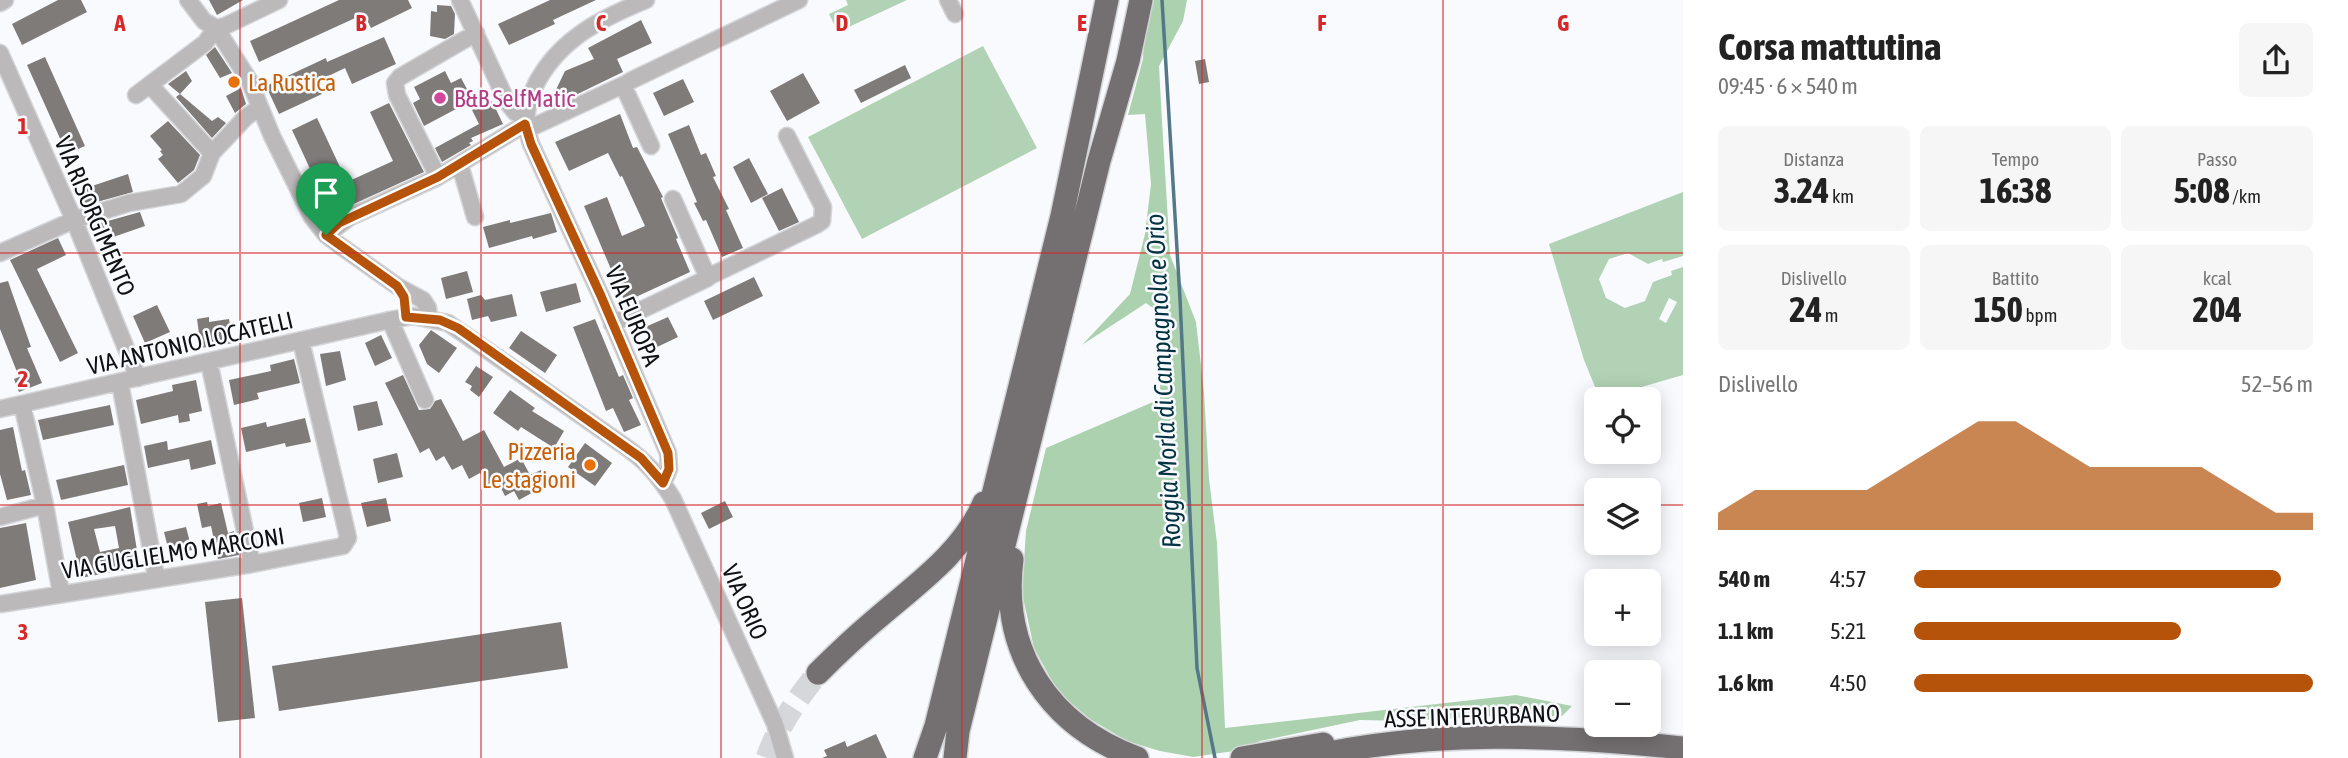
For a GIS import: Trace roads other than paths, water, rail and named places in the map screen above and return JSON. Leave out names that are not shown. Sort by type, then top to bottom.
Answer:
[{"type":"highway","points":[[1091,84],[1097,0]]},
{"type":"highway","points":[[925,758],[936,726],[1062,216],[1107,0]]},
{"type":"highway","points":[[1099,161],[1129,0]]},
{"type":"highway","points":[[955,758],[958,731],[1099,161],[1128,61],[1140,0]]},
{"type":"highway","points":[[1042,391],[1037,449],[1013,547],[1009,579],[1016,632],[1025,659],[1053,705],[1096,740],[1137,758]]},
{"type":"highway","points":[[818,673],[944,560],[981,510],[1001,465]]},
{"type":"highway","points":[[1242,758],[1348,739],[1437,730],[1549,728],[1608,739]]},
{"type":"highway","name":"ASSE INTERURBANO","points":[[1306,758],[1386,745],[1506,736],[1608,739],[1683,748]]},
{"type":"street","points":[[0,3],[5,0]]},
{"type":"street","points":[[188,0],[204,21],[216,28],[248,80],[305,206],[326,235],[397,286],[423,300],[428,308],[429,318]]},
{"type":"street","points":[[136,95],[205,43],[216,28],[279,0]]},
{"type":"street","name":"VIA EUROPA","points":[[460,0],[507,102],[526,124],[668,453],[669,469],[663,483]]},
{"type":"street","points":[[526,124],[533,90],[560,49],[592,26],[646,0]]},
{"type":"street","points":[[326,235],[339,223],[438,177],[526,124],[624,85],[799,0]]},
{"type":"street","points":[[438,177],[397,94],[395,83],[400,77],[476,33]]},
{"type":"street","name":"VIA RISORGIMENTO","points":[[0,53],[4,76],[74,220],[138,378]]},
{"type":"street","points":[[150,85],[212,153]]},
{"type":"street","points":[[624,85],[651,146]]},
{"type":"street","points":[[0,253],[74,220],[129,203],[181,194],[203,176],[212,153],[247,117],[260,108]]},
{"type":"street","points":[[612,324],[822,220],[823,207],[787,136]]},
{"type":"street","points":[[460,165],[475,217]]},
{"type":"street","points":[[673,199],[708,277]]},
{"type":"street","points":[[397,286],[404,297],[398,318],[425,400]]},
{"type":"street","name":"VIA ANTONIO LOCATELLI","points":[[0,409],[398,318],[429,318]]},
{"type":"street","name":"VIA ORIO","points":[[429,318],[458,328],[547,390],[641,458],[663,483],[673,499],[742,649],[783,752]]},
{"type":"street","name":"VIA GUGLIELMO MARCONI","points":[[0,604],[252,564],[343,546],[348,538],[301,341]]},
{"type":"street","points":[[209,362],[252,564]]},
{"type":"street","points":[[120,383],[155,578]]},
{"type":"street","points":[[22,404],[61,593]]},
{"type":"street","points":[[0,517],[45,506]]},
{"type":"waterway","name":"Roggia Morla di Campagnola e Orio","points":[[1162,0],[1180,299],[1197,668],[1215,758]]},
{"type":"tunnel","points":[[767,758],[789,713],[818,673]]},
{"type":"place","name":"La Rustica","points":[[234,82]]},
{"type":"place","name":"B&B SelfMatic","points":[[440,98]]},
{"type":"place","name":"Pizzeria Le stagioni","points":[[590,465]]}]
